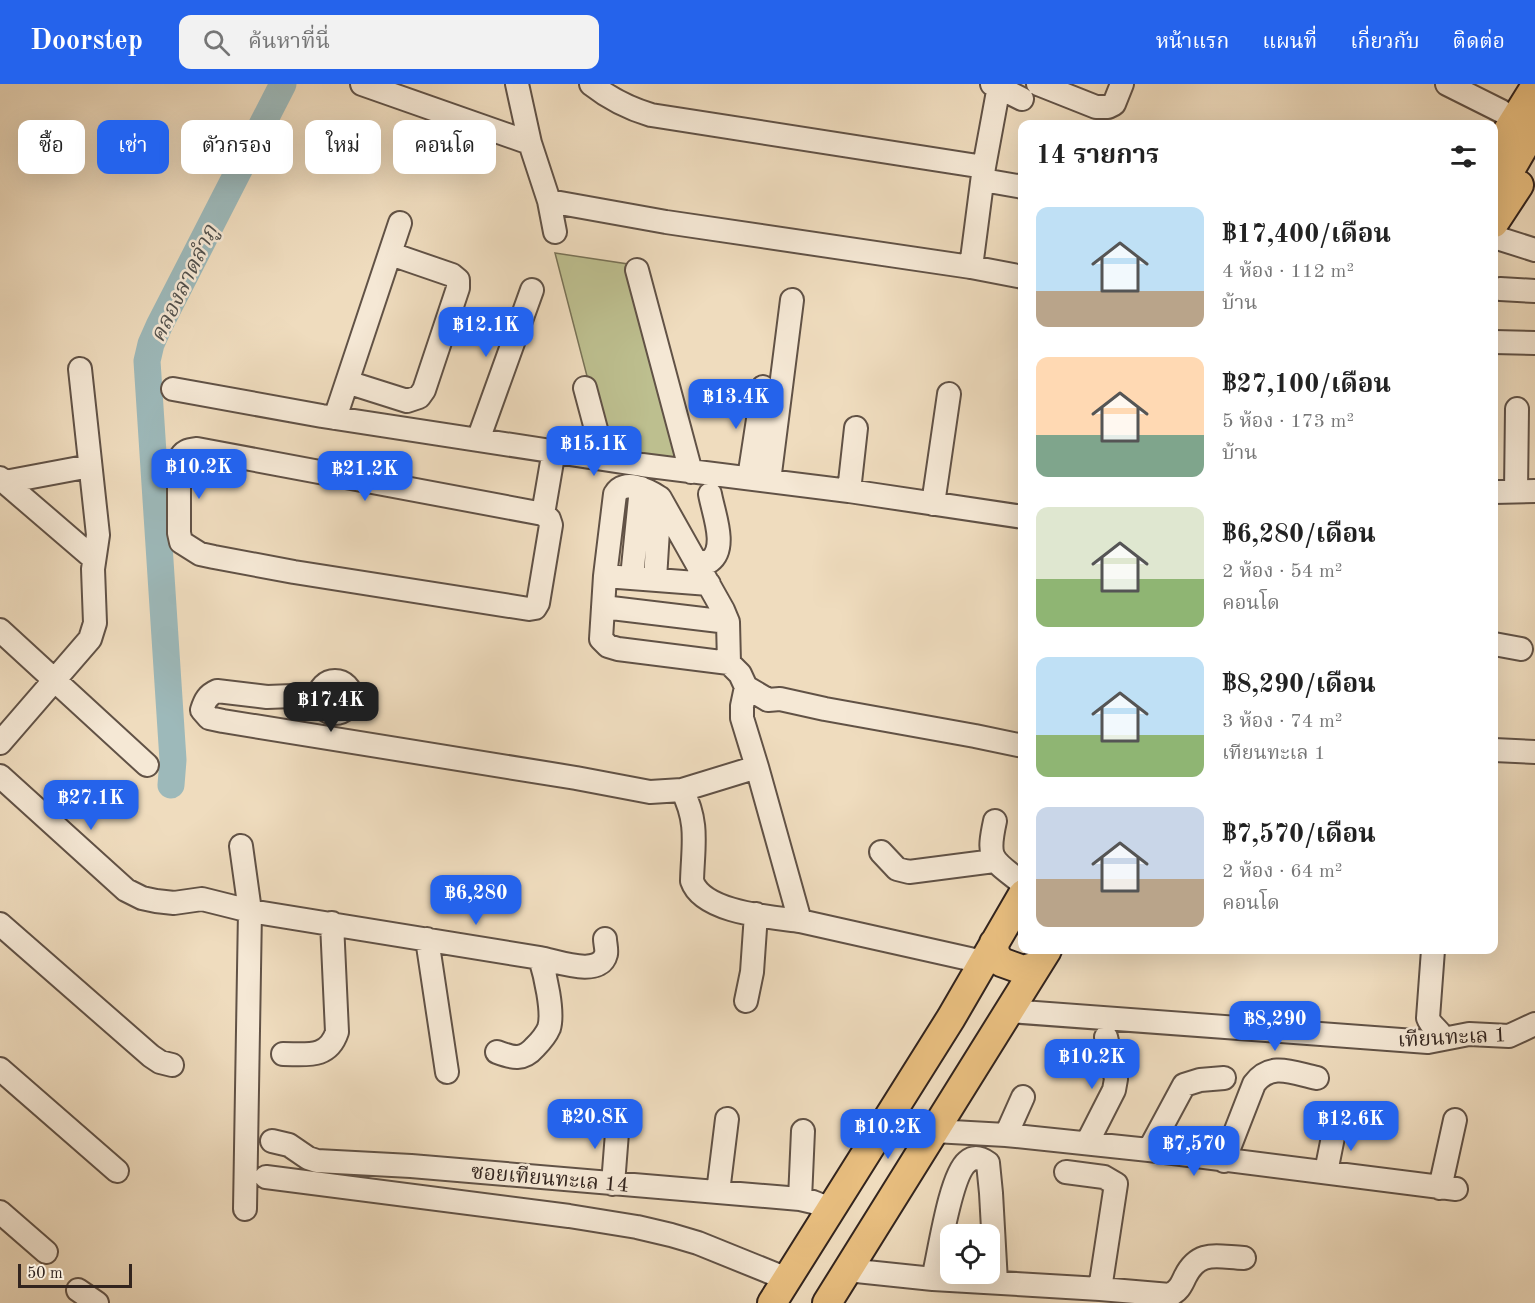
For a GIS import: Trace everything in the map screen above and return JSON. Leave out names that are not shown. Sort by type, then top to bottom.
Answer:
[{"type":"main road","points":[[1496,118],[1518,84]]},
{"type":"main road","points":[[1498,147],[1535,87]]},
{"type":"main road","points":[[1498,191],[1535,127]]},
{"type":"main road","points":[[1498,217],[1535,161]]},
{"type":"main road","points":[[772,1303],[951,1018],[1018,903]]},
{"type":"main road","points":[[989,952],[995,954],[1001,962],[1023,970],[1042,958]]},
{"type":"main road","points":[[827,1303],[1042,958]]},
{"type":"main road","points":[[951,1018],[964,1016],[972,1018],[980,1026],[989,1042]]},
{"type":"street","points":[[362,84],[531,143]]},
{"type":"street","points":[[517,84],[531,143],[549,201],[555,232]]},
{"type":"street","points":[[591,84],[619,103],[651,115],[984,174],[1018,185]]},
{"type":"street","points":[[971,267],[995,85],[1102,108],[1114,104],[1122,84]]},
{"type":"street","points":[[1447,84],[1496,118]]},
{"type":"street","points":[[549,201],[1018,276]]},
{"type":"street","points":[[335,418],[391,254],[399,223]]},
{"type":"street","points":[[1498,238],[1535,250]]},
{"type":"street","points":[[347,382],[407,401],[419,397],[424,390],[458,288],[458,280],[452,275],[391,254]]},
{"type":"street","points":[[637,270],[691,472]]},
{"type":"street","points":[[478,440],[532,290]]},
{"type":"street","points":[[1498,294],[1535,291]]},
{"type":"street","points":[[759,479],[792,300]]},
{"type":"street","points":[[1498,342],[1535,343]]},
{"type":"street","points":[[0,743],[90,639],[95,623],[93,558],[98,536],[80,369]]},
{"type":"street","points":[[759,479],[763,387]]},
{"type":"street","points":[[585,388],[604,459]]},
{"type":"street","points":[[173,389],[335,418],[604,459],[849,491],[1018,516]]},
{"type":"street","points":[[933,504],[949,394]]},
{"type":"street","points":[[1515,491],[1517,409]]},
{"type":"street","points":[[849,491],[856,428]]},
{"type":"street","points":[[197,449],[543,514],[549,519],[550,525],[538,603],[535,608],[529,609],[294,572],[200,554],[181,542],[179,460],[188,450],[197,449]]},
{"type":"street","points":[[543,514],[554,450]]},
{"type":"street","points":[[2,480],[90,466]]},
{"type":"street","points":[[2,480],[93,558]]},
{"type":"street","points":[[800,921],[742,718],[738,675],[728,622],[723,610],[683,537],[650,493],[623,486],[618,488],[615,494],[603,607],[601,639],[608,646],[738,675],[768,700],[780,699],[1018,745]]},
{"type":"street","points":[[650,493],[658,534],[655,579]]},
{"type":"street","points":[[632,577],[650,493]]},
{"type":"street","points":[[698,563],[710,561],[717,552],[719,540],[710,494]]},
{"type":"street","points":[[658,534],[683,537]]},
{"type":"street","points":[[605,576],[709,584]]},
{"type":"street","points":[[603,607],[728,622]]},
{"type":"street","points":[[0,630],[147,765]]},
{"type":"street","points":[[1498,645],[1521,649]]},
{"type":"street","points":[[319,695],[267,697],[217,691],[210,694],[202,710],[209,718],[223,721],[650,792],[682,790],[757,767]]},
{"type":"street","points":[[1498,750],[1535,752]]},
{"type":"street","points":[[0,776],[126,890],[142,898],[174,903],[202,899],[250,911],[589,968],[599,964],[606,954],[605,939]]},
{"type":"street","points":[[682,790],[694,820],[692,881],[694,888],[704,898],[730,909],[756,914],[989,952]]},
{"type":"street","points":[[995,821],[990,853],[994,861],[1018,880]]},
{"type":"street","points":[[241,846],[250,911],[245,1209]]},
{"type":"street","points":[[881,852],[897,869],[909,872],[994,861]]},
{"type":"street","points":[[746,1001],[752,972],[756,914]]},
{"type":"street","points":[[283,1054],[311,1054],[325,1051],[334,1041],[337,1032],[332,923]]},
{"type":"street","points":[[0,924],[151,1056],[160,1062],[172,1065]]},
{"type":"street","points":[[427,939],[447,1072]]},
{"type":"street","points":[[1433,954],[1428,1018],[1432,1027],[1442,1035],[1443,1039]]},
{"type":"street","points":[[497,1052],[518,1059],[527,1055],[549,1028],[551,1016],[540,958]]},
{"type":"street","name":"เทียนทะเล 1","points":[[1008,1011],[1428,1042],[1469,1035],[1509,1036],[1535,1024]]},
{"type":"street","points":[[1087,1143],[1114,1090],[1116,1079],[1106,1037]]},
{"type":"street","points":[[0,1069],[117,1171]]},
{"type":"street","points":[[1224,1161],[1254,1084],[1262,1074],[1276,1070],[1317,1077]]},
{"type":"street","points":[[1149,1150],[1184,1085],[1200,1080],[1224,1078]]},
{"type":"street","points":[[1006,1135],[1023,1096]]},
{"type":"street","points":[[718,1192],[727,1119]]},
{"type":"street","points":[[613,1184],[618,1120]]},
{"type":"street","points":[[934,1131],[1087,1143],[1448,1189],[1455,1120]]},
{"type":"street","points":[[1326,1172],[1336,1122]]},
{"type":"street","points":[[800,1199],[803,1131]]},
{"type":"street","name":"ซอยเทียนทะเล 14","points":[[272,1141],[289,1145],[308,1158],[317,1161],[411,1166],[800,1199],[831,1209]]},
{"type":"street","points":[[945,1224],[953,1188],[961,1170],[967,1162],[975,1158],[988,1163],[993,1224]]},
{"type":"street","points":[[1066,1172],[1104,1177],[1116,1184],[1100,1289]]},
{"type":"street","points":[[266,1177],[569,1216],[637,1227],[698,1243],[787,1279]]},
{"type":"street","points":[[0,1212],[46,1252]]},
{"type":"street","points":[[933,1279],[940,1247]]},
{"type":"street","points":[[1000,1282],[1170,1295],[1178,1291],[1191,1265],[1198,1260],[1207,1257],[1244,1258]]},
{"type":"street","points":[[847,1270],[940,1279]]},
{"type":"street","points":[[78,1290],[97,1303]]},
{"type":"green space","points":[[555,253],[628,264],[680,464],[607,453]]},
{"type":"waterway","name":"คลองลาดลำภู","points":[[171,785],[173,760],[147,361],[159,326],[283,84]]}]
